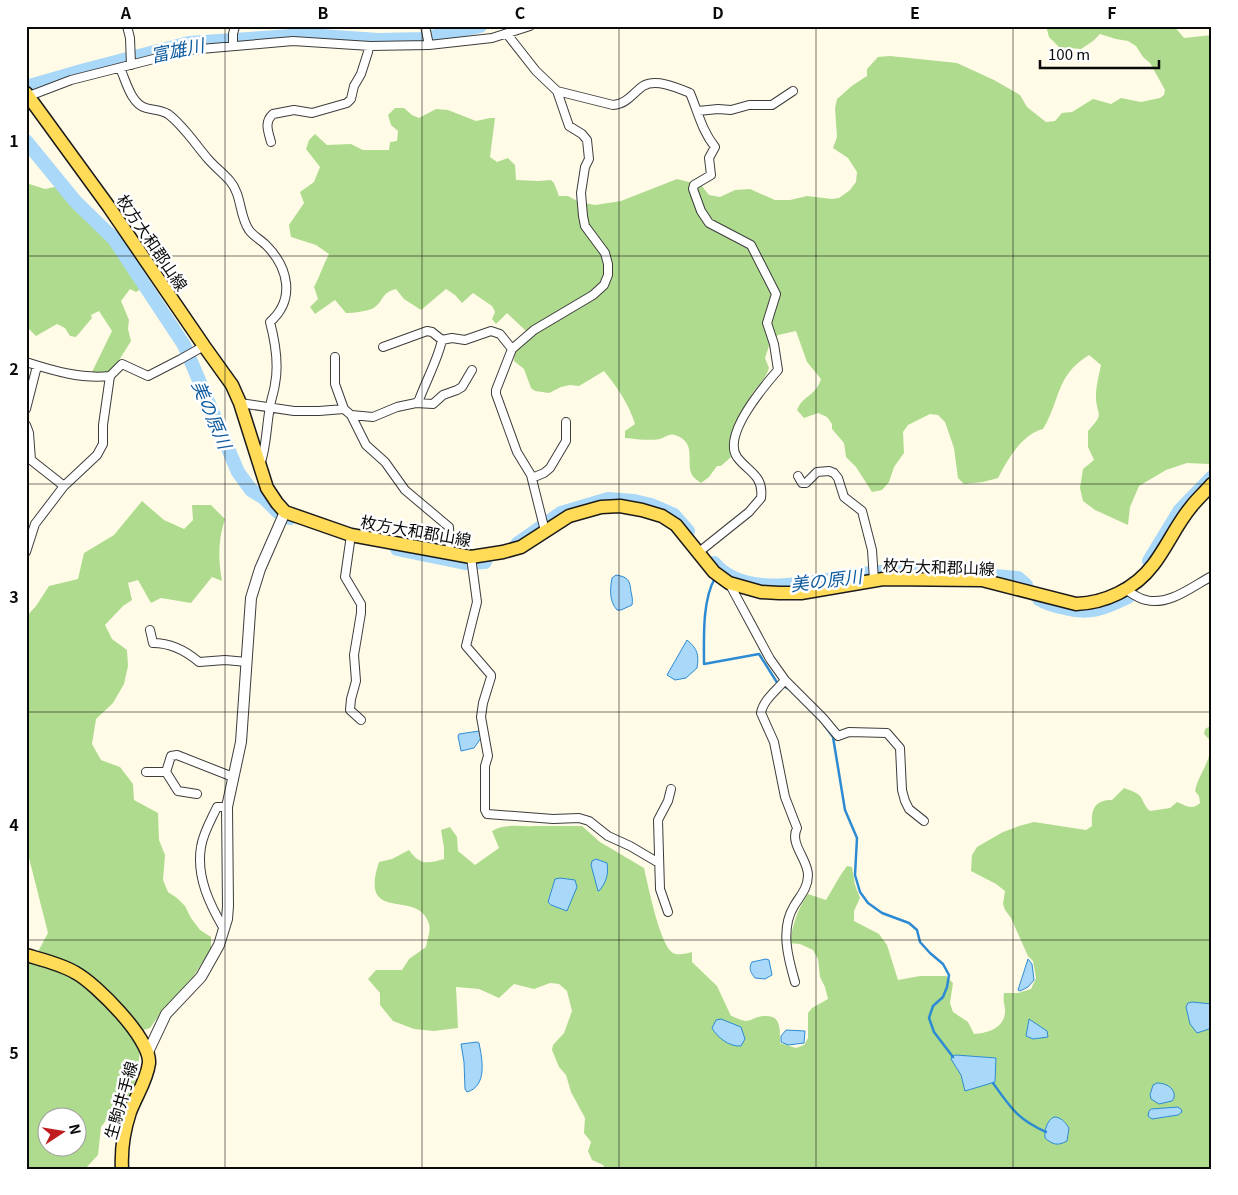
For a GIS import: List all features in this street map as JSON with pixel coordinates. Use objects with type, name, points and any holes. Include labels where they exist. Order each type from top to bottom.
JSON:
[{"type":"main road","name":"枚方大和郡山線","points":[[28,95],[109,207],[199,349],[232,385],[240,403],[259,465],[271,496],[283,516],[352,535],[471,557],[521,547],[569,516],[601,507],[620,506],[662,516],[676,525],[714,572],[729,583],[761,592],[801,592],[874,580],[982,580],[1076,604],[1092,603],[1109,598],[1138,580],[1152,566],[1191,506],[1212,484]]},
{"type":"main road","name":"生駒井手線","points":[[26,955],[62,966],[92,983],[106,996],[133,1028],[148,1052],[149,1062],[142,1086],[130,1114],[121,1153],[122,1169]]},
{"type":"street","points":[[127,26],[130,38],[131,65]]},
{"type":"street","points":[[233,45],[232,34],[235,26]]},
{"type":"street","points":[[425,26],[429,45]]},
{"type":"street","points":[[28,95],[71,80],[189,50],[233,45],[313,41],[368,46],[429,45],[492,38],[530,26]]},
{"type":"street","points":[[507,34],[536,70],[557,91],[569,126],[582,134],[587,140],[589,159],[585,167],[581,193],[583,216],[585,226],[605,253],[608,264],[608,275],[604,285],[594,295],[534,330],[512,349],[496,394],[518,452],[532,478],[545,531]]},
{"type":"street","points":[[271,142],[267,126],[273,114],[294,110],[312,113],[347,103],[351,99],[354,86],[361,74],[368,46]]},
{"type":"street","points":[[120,68],[135,100],[140,106],[166,112],[186,131],[219,172],[229,180],[235,188],[250,231],[266,244],[280,264],[287,287],[283,307],[270,322],[275,348],[276,382],[270,407],[264,455],[259,465]]},
{"type":"street","points":[[557,91],[613,105],[619,104],[645,85],[653,83],[670,86],[690,93],[698,111],[698,116],[715,147],[709,158],[711,175],[694,185],[693,189],[701,211],[711,226],[750,245],[776,294],[767,323],[774,344],[778,370],[752,402],[740,425],[733,448],[736,456],[756,476],[761,484],[761,498],[749,512],[699,552]]},
{"type":"street","points":[[698,111],[731,110],[748,105],[772,105],[793,91]]},
{"type":"street","points":[[383,347],[427,331],[432,332],[442,340],[452,338],[465,340],[492,331],[500,334],[512,349]]},
{"type":"street","points":[[416,403],[440,351],[442,340]]},
{"type":"street","points":[[26,552],[35,524],[64,486],[97,455],[103,444],[103,425],[110,376],[122,364],[148,376],[199,349]]},
{"type":"street","points":[[335,358],[335,384],[344,409],[351,415],[366,445],[385,462],[405,490],[449,527],[450,554]]},
{"type":"street","points":[[26,362],[58,373],[94,378],[110,376]]},
{"type":"street","points":[[26,409],[37,366]]},
{"type":"street","points":[[351,415],[373,417],[397,407],[416,403],[433,404],[443,395],[462,387],[472,370]]},
{"type":"street","points":[[240,403],[294,410],[344,409]]},
{"type":"street","points":[[532,478],[550,468],[566,441],[566,422]]},
{"type":"street","points":[[26,425],[29,433],[31,460],[64,486]]},
{"type":"street","points":[[798,476],[802,483],[806,483],[813,474],[823,471],[834,473],[838,478],[844,497],[862,511],[872,550],[874,580]]},
{"type":"street","points":[[148,1052],[166,1014],[201,977],[219,944],[224,929],[228,906],[227,807],[241,742],[250,598],[260,569],[283,516]]},
{"type":"street","points":[[352,535],[345,577],[361,604],[361,614],[354,655],[356,681],[350,710],[361,720]]},
{"type":"street","points":[[471,557],[477,602],[466,646],[492,678],[482,703],[481,717],[488,756],[485,774],[485,810],[487,814],[553,819],[579,818],[589,821],[608,836],[659,863]]},
{"type":"street","points":[[1125,589],[1144,600],[1159,602],[1171,598],[1212,576]]},
{"type":"street","points":[[729,583],[759,639],[785,680],[838,736],[849,732],[887,733],[900,748],[902,790],[905,801],[909,809],[924,821]]},
{"type":"street","points":[[150,630],[153,642],[175,646],[190,654],[198,662],[225,660],[246,662]]},
{"type":"street","points":[[785,680],[767,700],[761,712],[774,742],[785,797],[797,828],[795,831],[796,843],[807,865],[807,883],[792,908],[786,942],[788,960],[795,982]]},
{"type":"street","points":[[197,794],[178,791],[166,772],[171,756],[177,754],[233,777]]},
{"type":"street","points":[[146,772],[166,772]]},
{"type":"street","points":[[668,912],[660,889],[658,820],[671,789]]},
{"type":"street","points":[[224,929],[216,916],[202,882],[201,847],[217,807],[227,807]]},
{"type":"green space","points":[[1046,26],[1174,26],[1184,38],[1212,35],[1212,463],[1187,463],[1166,470],[1139,486],[1130,507],[1128,525],[1095,510],[1083,501],[1080,488],[1083,469],[1094,460],[1088,447],[1088,431],[1097,420],[1099,414],[1096,392],[1101,365],[1089,355],[1070,371],[1064,380],[1043,429],[1035,432],[1022,442],[998,478],[964,484],[958,478],[954,448],[945,422],[938,415],[930,414],[908,425],[903,432],[904,453],[894,467],[889,482],[882,490],[872,492],[856,467],[846,457],[844,443],[832,429],[832,424],[827,417],[818,413],[804,418],[797,410],[802,401],[816,389],[821,379],[807,362],[796,331],[778,335],[769,346],[765,358],[769,368],[768,372],[754,391],[737,423],[731,441],[731,457],[721,466],[717,466],[709,477],[701,483],[692,475],[689,448],[682,438],[669,435],[656,440],[625,438],[625,431],[635,424],[622,396],[604,371],[579,386],[561,387],[549,393],[535,391],[531,388],[524,369],[514,361],[515,351],[528,338],[526,331],[507,313],[496,324],[492,319],[495,312],[492,306],[473,293],[462,303],[446,289],[421,310],[404,299],[396,289],[385,294],[375,307],[365,311],[346,313],[335,300],[315,314],[310,307],[318,299],[314,287],[329,254],[316,245],[291,237],[289,225],[304,203],[300,192],[314,182],[320,167],[306,149],[309,140],[315,134],[327,145],[351,144],[363,150],[389,150],[390,142],[397,141],[398,131],[391,125],[388,115],[395,108],[404,108],[419,118],[436,109],[448,110],[476,121],[495,118],[490,157],[497,162],[508,158],[515,165],[516,180],[551,180],[559,196],[568,196],[579,202],[595,205],[621,201],[677,179],[701,185],[709,195],[720,197],[735,190],[750,189],[775,200],[790,200],[807,196],[839,198],[850,190],[856,182],[857,172],[848,158],[833,148],[837,137],[835,108],[837,99],[867,76],[867,69],[878,57],[890,56],[957,63],[994,80],[1020,95],[1027,107],[1046,122],[1055,121],[1062,113],[1072,112],[1093,99],[1111,104],[1121,98],[1141,102],[1160,98],[1164,95],[1165,90],[1150,63],[1143,57],[1136,46],[1128,41],[1100,34],[1081,49],[1059,47],[1049,37]]},
{"type":"green space","points":[[26,183],[45,189],[59,186],[117,247],[143,288],[136,292],[130,289],[121,301],[129,320],[128,329],[131,341],[113,370],[109,373],[91,374],[112,331],[99,311],[91,315],[92,318],[76,337],[70,336],[65,328],[57,324],[36,336],[27,327]]},
{"type":"green space","points":[[142,501],[164,520],[184,529],[193,520],[192,505],[211,505],[225,519],[219,550],[222,581],[212,577],[191,603],[161,598],[151,603],[138,580],[128,583],[132,600],[123,606],[105,625],[112,639],[127,650],[128,666],[124,684],[113,703],[96,719],[92,744],[101,760],[120,767],[133,784],[134,800],[158,813],[159,840],[165,855],[163,880],[168,892],[185,906],[200,930],[211,937],[211,949],[193,977],[165,1007],[150,1028],[141,1031],[136,1080],[129,1102],[118,1125],[107,1119],[101,1127],[98,1155],[85,1169],[26,1169],[26,959],[34,959],[48,933],[26,846],[26,617],[49,586],[78,579],[84,553],[114,535]]},
{"type":"green space","points":[[1212,725],[1212,1169],[605,1169],[603,1165],[592,1160],[588,1151],[591,1142],[584,1133],[585,1118],[571,1092],[566,1075],[559,1067],[552,1050],[553,1045],[564,1033],[572,1011],[567,991],[559,984],[550,983],[534,989],[514,984],[499,998],[479,989],[456,987],[458,1028],[434,1031],[414,1029],[393,1021],[380,1005],[380,993],[368,979],[376,970],[402,970],[409,959],[426,947],[430,929],[423,913],[414,908],[383,900],[377,893],[375,882],[379,862],[392,859],[409,850],[420,861],[432,862],[444,859],[441,830],[450,827],[457,837],[458,851],[475,865],[499,848],[492,831],[502,827],[582,826],[600,842],[644,868],[659,928],[668,948],[677,954],[692,952],[692,962],[717,986],[731,1016],[746,1021],[766,1016],[775,1019],[779,1026],[780,1043],[796,1048],[804,1045],[808,1038],[808,1013],[812,1008],[828,999],[820,977],[818,959],[813,950],[800,944],[790,943],[796,917],[808,894],[826,900],[847,866],[852,867],[855,885],[860,898],[854,911],[854,921],[879,934],[887,945],[898,980],[920,976],[946,976],[953,983],[950,1003],[953,1012],[968,1022],[974,1034],[990,1031],[1003,1021],[1005,1015],[1004,993],[1018,993],[1031,989],[1036,978],[1033,961],[1028,956],[1011,918],[1005,910],[1003,904],[1005,891],[971,871],[972,855],[977,847],[1003,832],[1034,822],[1086,830],[1092,826],[1092,815],[1097,804],[1106,800],[1112,800],[1124,788],[1140,796],[1150,811],[1170,808],[1177,802],[1188,807],[1194,807],[1200,803],[1199,796],[1195,791],[1207,762],[1210,749],[1211,741],[1204,734],[1205,729]]},
{"type":"water","points":[[616,575],[628,580],[632,598],[632,605],[621,610],[617,610],[614,606],[611,595],[612,578]]},
{"type":"water","points":[[687,640],[697,652],[697,668],[686,678],[675,680],[667,675]]},
{"type":"water","points":[[479,731],[481,738],[474,748],[461,751],[459,734]]},
{"type":"water","points":[[596,859],[607,863],[608,867],[606,878],[599,891],[591,865],[592,861]]},
{"type":"water","points":[[555,879],[575,880],[577,887],[567,911],[548,902]]},
{"type":"water","points":[[1028,959],[1032,964],[1034,980],[1028,987],[1020,991],[1018,990]]},
{"type":"water","points":[[769,960],[772,975],[765,979],[755,978],[750,970],[752,962]]},
{"type":"water","points":[[1188,1003],[1212,1004],[1212,1028],[1197,1033],[1190,1024],[1186,1007]]},
{"type":"water","points":[[721,1019],[741,1027],[745,1039],[741,1046],[728,1043],[714,1031],[712,1028],[716,1020]]},
{"type":"water","points":[[1029,1019],[1047,1031],[1048,1037],[1033,1039],[1026,1036]]},
{"type":"water","points":[[786,1030],[805,1031],[804,1043],[788,1045],[781,1042],[781,1036]]},
{"type":"water","points":[[479,1043],[482,1064],[481,1078],[474,1089],[467,1092],[465,1089],[461,1044]]},
{"type":"water","points":[[952,1056],[996,1058],[995,1082],[965,1091],[961,1075],[951,1059]]},
{"type":"water","points":[[1157,1083],[1167,1085],[1172,1089],[1174,1098],[1172,1101],[1159,1104],[1151,1099],[1150,1095],[1153,1085]]},
{"type":"water","points":[[1178,1107],[1182,1112],[1178,1115],[1152,1119],[1148,1116],[1151,1109]]},
{"type":"water","points":[[1054,1117],[1063,1120],[1069,1128],[1067,1141],[1061,1144],[1053,1143],[1045,1138],[1046,1126]]},
{"type":"waterway","name":"富雄川","points":[[26,87],[189,43],[307,35],[378,40],[423,39],[480,26]]},
{"type":"waterway","name":"美の原川","points":[[26,141],[75,201],[114,239],[184,345],[238,472],[251,490],[264,498],[278,512],[290,518]]},
{"type":"waterway","name":"美の原川","points":[[1149,561],[1180,510],[1212,477]]},
{"type":"waterway","name":"美の原川","points":[[517,544],[561,513],[608,499],[634,501],[651,505],[674,515],[688,531]]},
{"type":"waterway","name":"美の原川","points":[[397,549],[465,563],[485,562]]},
{"type":"waterway","name":"美の原川","points":[[714,563],[729,576],[748,583],[770,586],[793,585],[880,572],[930,573]]},
{"type":"waterway","name":"美の原川","points":[[972,574],[1018,578],[1026,585]]},
{"type":"waterway","points":[[715,578],[706,608],[704,664],[759,654],[778,684],[790,689]]},
{"type":"waterway","name":"美の原川","points":[[1039,599],[1054,606],[1082,611],[1105,607],[1128,597]]},
{"type":"waterway","points":[[825,726],[833,737],[845,810],[857,838],[855,875],[860,892],[868,903],[882,913],[909,923],[917,930],[920,942],[943,964],[949,975],[947,987],[943,997],[933,1006],[929,1018],[934,1032],[953,1057]]},
{"type":"waterway","points":[[993,1083],[1015,1112],[1046,1132]]}]
